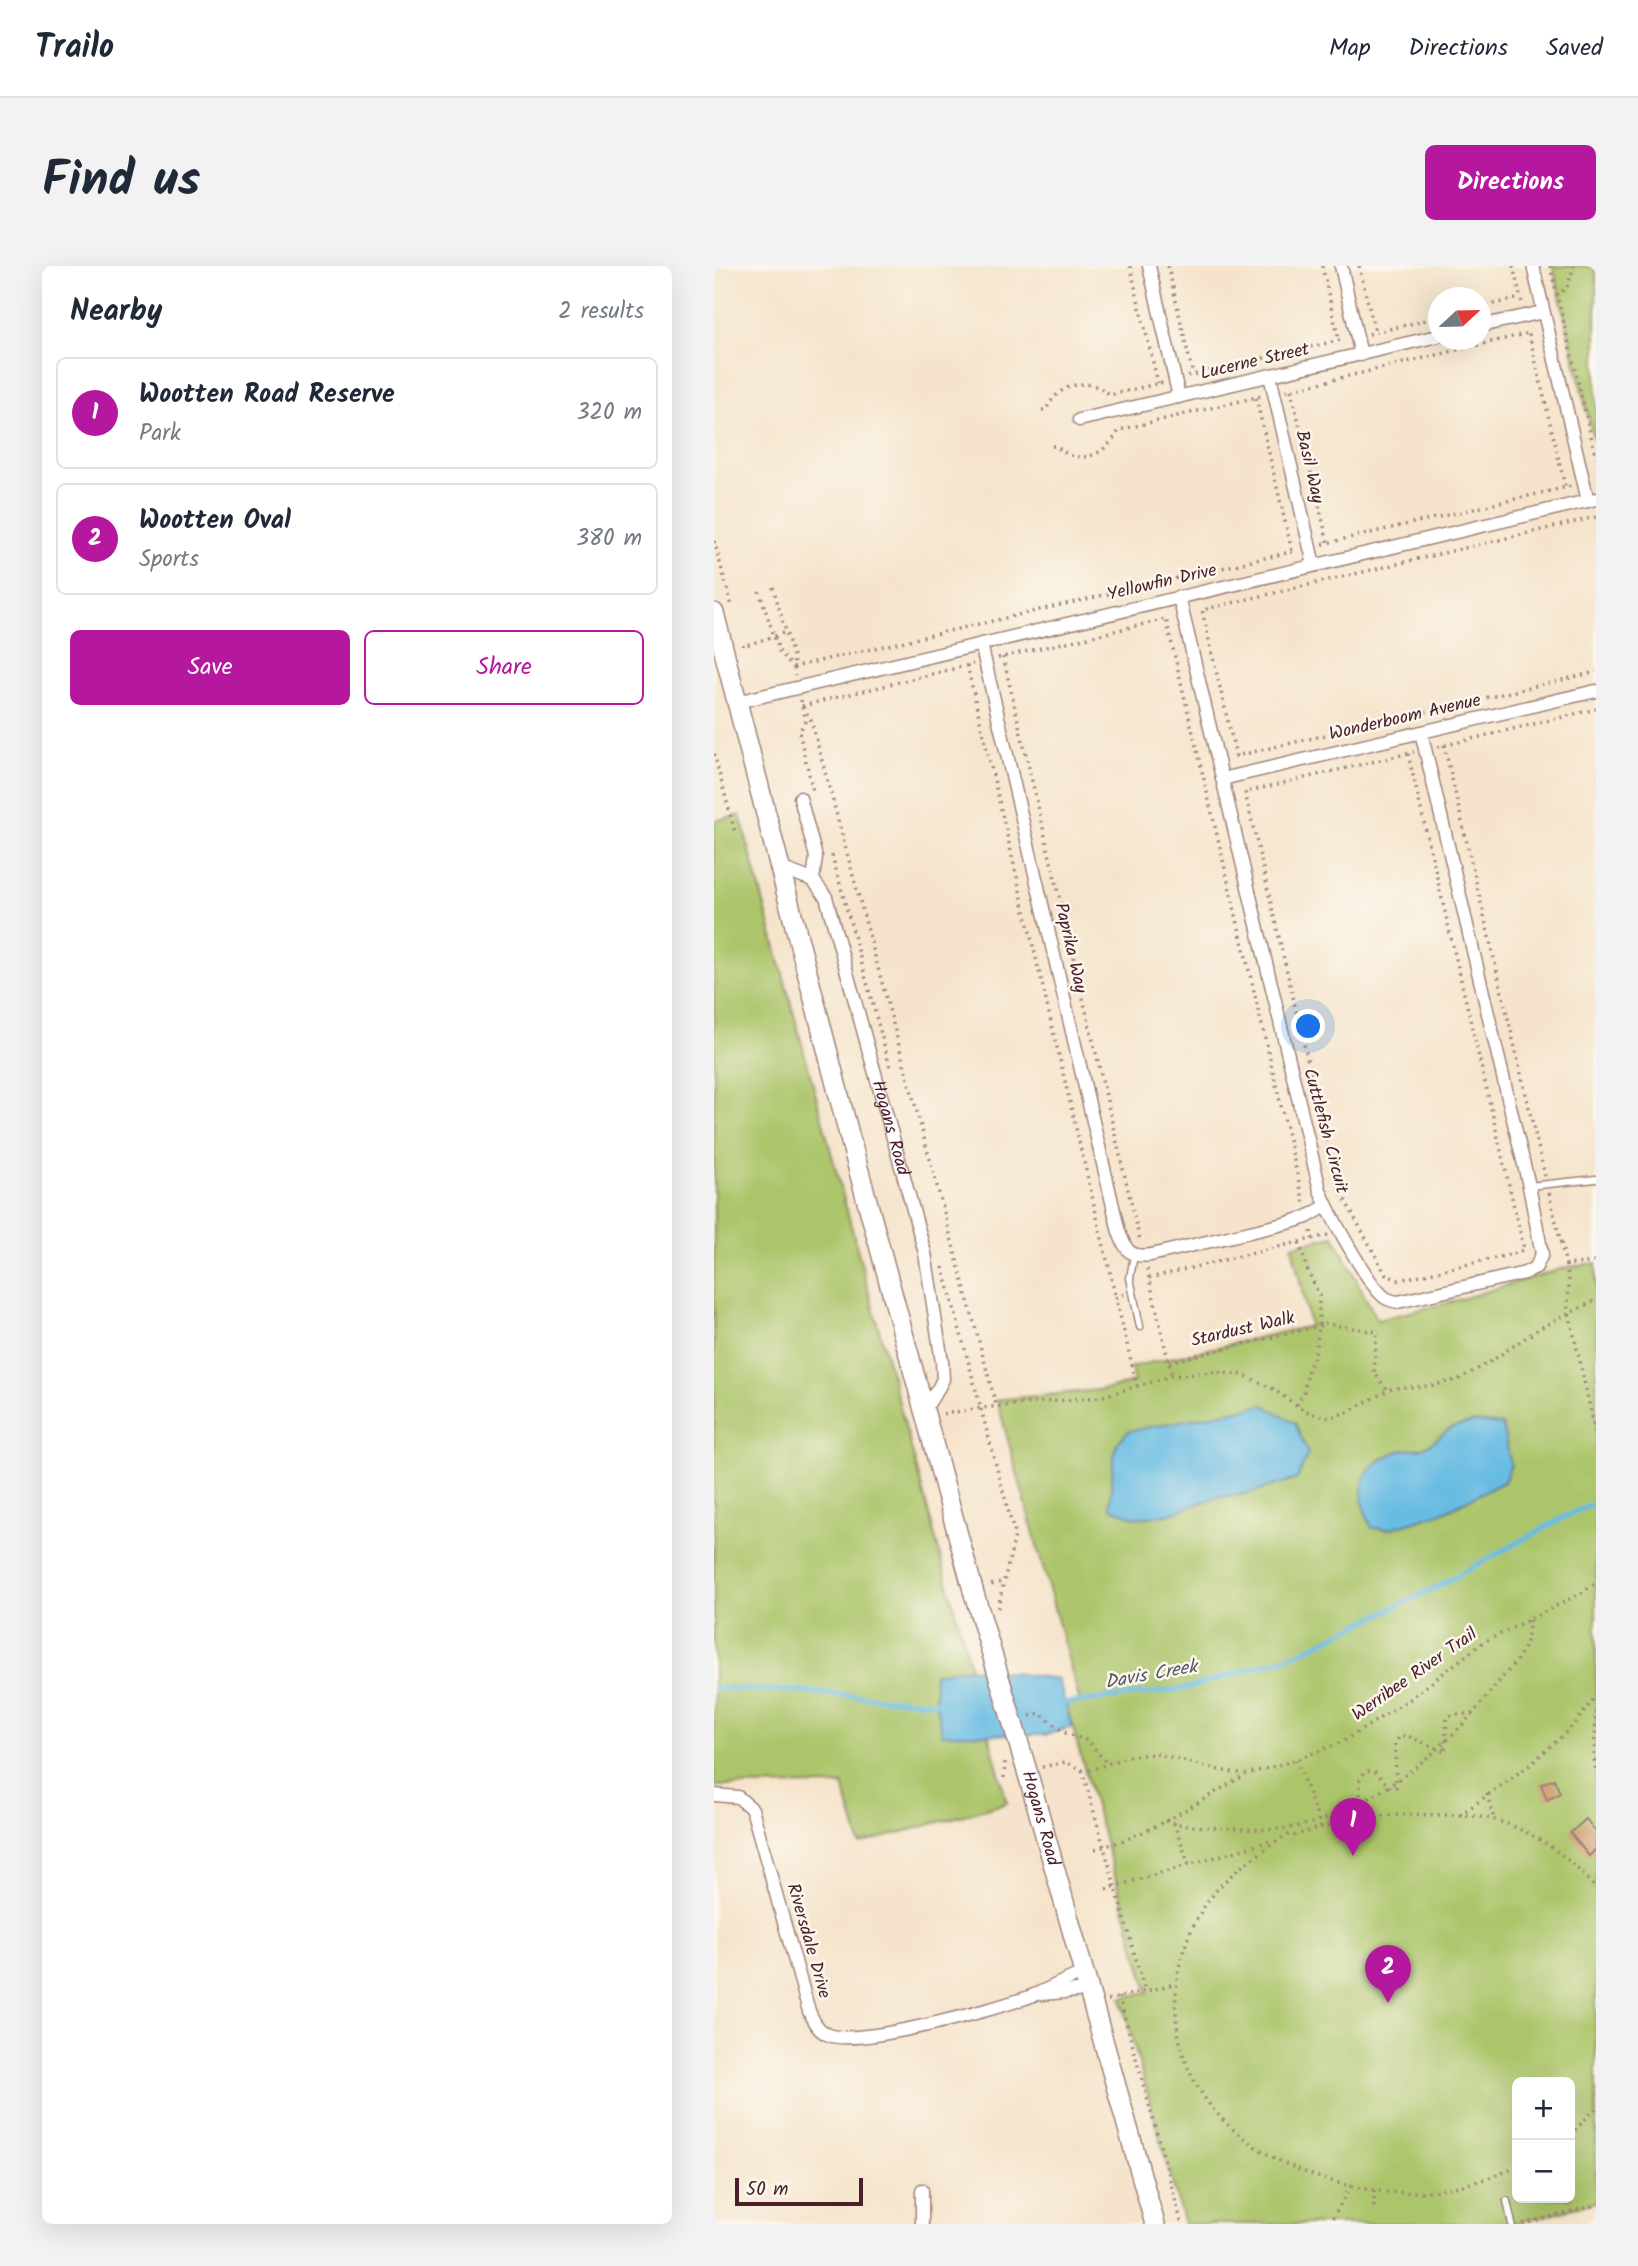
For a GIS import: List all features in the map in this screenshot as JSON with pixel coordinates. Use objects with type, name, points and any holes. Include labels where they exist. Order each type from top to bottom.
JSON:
[{"type":"street","points":[[1149,266],[1180,397]]},
{"type":"street","points":[[1341,266],[1361,355]]},
{"type":"street","points":[[1532,266],[1584,483],[1592,500]]},
{"type":"street","points":[[1491,324],[1543,312]]},
{"type":"street","name":"Lucerne Street","points":[[1079,421],[1428,338]]},
{"type":"street","name":"Basil Way","points":[[1270,376],[1314,565]]},
{"type":"street","name":"Yellowfin Drive","points":[[737,702],[1592,500]]},
{"type":"street","name":"Cuttlefish Circuit","points":[[1179,597],[1316,1175],[1326,1206],[1374,1284],[1388,1300],[1398,1302],[1525,1273],[1536,1267],[1542,1254],[1542,1246]]},
{"type":"street","name":"Hogans Road","points":[[723,610],[737,702],[780,868],[933,1413],[973,1590],[1034,1769],[1088,1989],[1155,2224]]},
{"type":"street","name":"Paprika Way","points":[[981,644],[1119,1232],[1126,1250],[1139,1255]]},
{"type":"street","name":"Wonderboom Avenue","points":[[1222,779],[1596,691]]},
{"type":"street","points":[[1421,732],[1542,1246]]},
{"type":"street","points":[[780,868],[813,880],[816,857],[800,798]]},
{"type":"street","name":"Hogans Road","points":[[813,880],[824,891],[829,904],[930,1279],[943,1362],[943,1379],[933,1413]]},
{"type":"street","points":[[1139,1255],[1307,1217],[1326,1206]]},
{"type":"street","name":"Riversdale Drive","points":[[714,1795],[738,1797],[751,1809],[809,2011],[822,2032],[846,2038],[908,2030],[1034,1995],[1088,1989]]},
{"type":"street","points":[[922,2190],[922,2224]]},
{"type":"lane","points":[[1529,1186],[1596,1179]]},
{"type":"lane","points":[[1139,1255],[1130,1278],[1140,1327]]},
{"type":"lane","points":[[1507,2201],[1512,2224]]},
{"type":"path","points":[[1130,266],[1157,383]]},
{"type":"path","points":[[1168,266],[1193,375]]},
{"type":"path","points":[[1322,266],[1339,341]]},
{"type":"path","points":[[1359,266],[1375,332]]},
{"type":"path","points":[[1513,266],[1573,523]]},
{"type":"path","points":[[1550,266],[1596,457]]},
{"type":"path","points":[[1491,305],[1521,298]]},
{"type":"path","points":[[1042,410],[1046,410],[1058,392],[1072,385],[1088,384],[1110,395],[1428,319]]},
{"type":"path","points":[[1291,390],[1328,543]]},
{"type":"path","points":[[1256,398],[1292,551]]},
{"type":"path","points":[[793,667],[1584,483]]},
{"type":"path","points":[[1596,517],[1202,610],[1236,756],[1596,672]]},
{"type":"path","points":[[714,541],[723,610]]},
{"type":"path","points":[[773,587],[793,656],[793,667]]},
{"type":"path","points":[[759,591],[779,651],[793,667]]},
{"type":"path","points":[[997,1408],[811,720],[802,706],[1166,619],[1307,1217]]},
{"type":"path","points":[[739,633],[743,646],[787,632]]},
{"type":"path","points":[[1003,657],[1139,1255],[1149,1278],[1172,1376]]},
{"type":"path","points":[[967,665],[1137,1386]]},
{"type":"path","points":[[1561,1242],[1399,1280],[1386,1275],[1344,1199],[1335,1177],[1245,792],[1596,709]]},
{"type":"path","points":[[1444,745],[1561,1242],[1569,1281],[1569,1312],[1596,1435]]},
{"type":"path","points":[[714,754],[735,832]]},
{"type":"path","points":[[1408,754],[1524,1249]]},
{"type":"path","points":[[1149,1278],[1312,1239]]},
{"type":"path","name":"Stardust Walk","points":[[1169,1362],[1320,1326],[1319,1295],[1299,1242]]},
{"type":"path","points":[[1566,1265],[1596,1262]]},
{"type":"path","points":[[1116,1298],[1132,1290]]},
{"type":"path","points":[[933,1413],[1100,1396],[1172,1376],[1212,1372],[1244,1374],[1316,1415],[1329,1418],[1348,1412],[1387,1390],[1397,1387],[1430,1387],[1459,1379],[1569,1312],[1596,1300]]},
{"type":"path","points":[[1297,1405],[1304,1391],[1322,1323],[1377,1332],[1374,1372],[1387,1390]]},
{"type":"path","points":[[981,1408],[1015,1536],[1004,1581]]},
{"type":"path","name":"Werribee River Trail","points":[[1034,1769],[1066,1762],[1082,1770],[1091,1770],[1129,1756],[1158,1754],[1223,1771],[1247,1774],[1296,1760],[1344,1741],[1410,1699],[1482,1643],[1595,1584]]},
{"type":"path","points":[[1165,1821],[1222,1828],[1288,1828],[1318,1820],[1360,1802],[1412,1771],[1473,1714],[1526,1648],[1530,1634],[1529,1618]]},
{"type":"path","points":[[1460,1815],[1531,1764],[1572,1727],[1596,1696]]},
{"type":"path","points":[[1596,1711],[1596,1770]]},
{"type":"path","points":[[1027,1716],[1040,1713],[1063,1732],[1088,1741],[1107,1763]]},
{"type":"path","points":[[1446,1740],[1446,1722],[1449,1716],[1473,1714]]},
{"type":"path","points":[[1397,1780],[1395,1743],[1400,1736],[1408,1736],[1437,1749]]},
{"type":"path","points":[[1296,1760],[1321,1827]]},
{"type":"path","points":[[1082,1770],[1145,1991]]},
{"type":"path","points":[[1360,1802],[1360,1780],[1365,1771],[1377,1772],[1389,1785]]},
{"type":"path","points":[[1095,1849],[1165,1821],[1247,1774]]},
{"type":"path","points":[[1487,1794],[1495,1820]]},
{"type":"path","points":[[1106,1889],[1290,1834],[1293,1836],[1375,1815],[1460,1815],[1495,1820],[1528,1833],[1557,1852],[1596,1889]]},
{"type":"path","points":[[1174,1823],[1189,1865]]},
{"type":"path","points":[[1288,1828],[1290,1834]]},
{"type":"path","points":[[1276,1840],[1223,1880],[1210,1895],[1186,1940],[1176,1984],[1176,2017],[1184,2055],[1196,2084],[1215,2112],[1239,2137],[1270,2156],[1306,2173],[1374,2191],[1448,2188],[1512,2169]]},
{"type":"path","points":[[1088,1989],[1119,1997],[1176,1984]]},
{"type":"path","points":[[1119,1997],[1182,2224]]},
{"type":"path","points":[[1575,2130],[1596,2108]]},
{"type":"path","points":[[1329,2224],[1351,2186]]},
{"type":"path","points":[[1374,2191],[1374,2209]]},
{"type":"path","points":[[1522,2224],[1596,2205]]},
{"type":"green space","points":[[1553,266],[1596,266],[1596,450]]},
{"type":"green space","points":[[740,815],[1007,1803],[860,1844],[843,1785],[714,1786],[714,821]]},
{"type":"green space","points":[[1334,1236],[1377,1320],[1451,1302],[1568,1267],[1596,1263],[1596,2202],[1512,2224],[1184,2224],[1121,1998],[1148,1992],[1066,1704],[1080,1702],[997,1400],[1108,1389],[1134,1382],[1131,1367],[1310,1326],[1292,1246]]},
{"type":"water","points":[[1264,1405],[1295,1423],[1308,1453],[1297,1479],[1246,1494],[1217,1497],[1167,1515],[1136,1518],[1110,1507],[1117,1443],[1129,1431]]},
{"type":"water","points":[[1476,1422],[1502,1425],[1511,1465],[1504,1482],[1446,1511],[1389,1529],[1372,1528],[1366,1514],[1362,1489],[1370,1469],[1391,1454],[1422,1448],[1452,1428]]},
{"type":"water","points":[[970,1668],[1058,1679],[1072,1727],[1045,1735],[942,1734],[934,1673]]},
{"type":"building","points":[[1554,1779],[1560,1793],[1547,1800],[1541,1784]]},
{"type":"building","points":[[1586,1819],[1596,1832],[1596,1849],[1589,1856],[1570,1833]]},
{"type":"waterway","name":"Davis Creek","points":[[1059,1704],[1184,1689],[1292,1656],[1427,1592],[1572,1513],[1596,1503]]},
{"type":"waterway","name":"Davis Creek","points":[[714,1688],[797,1691],[941,1703]]},
{"type":"place","name":"Wootten Road Reserve","points":[[1353,1856]]},
{"type":"place","name":"Wootten Oval","points":[[1388,2003]]}]
